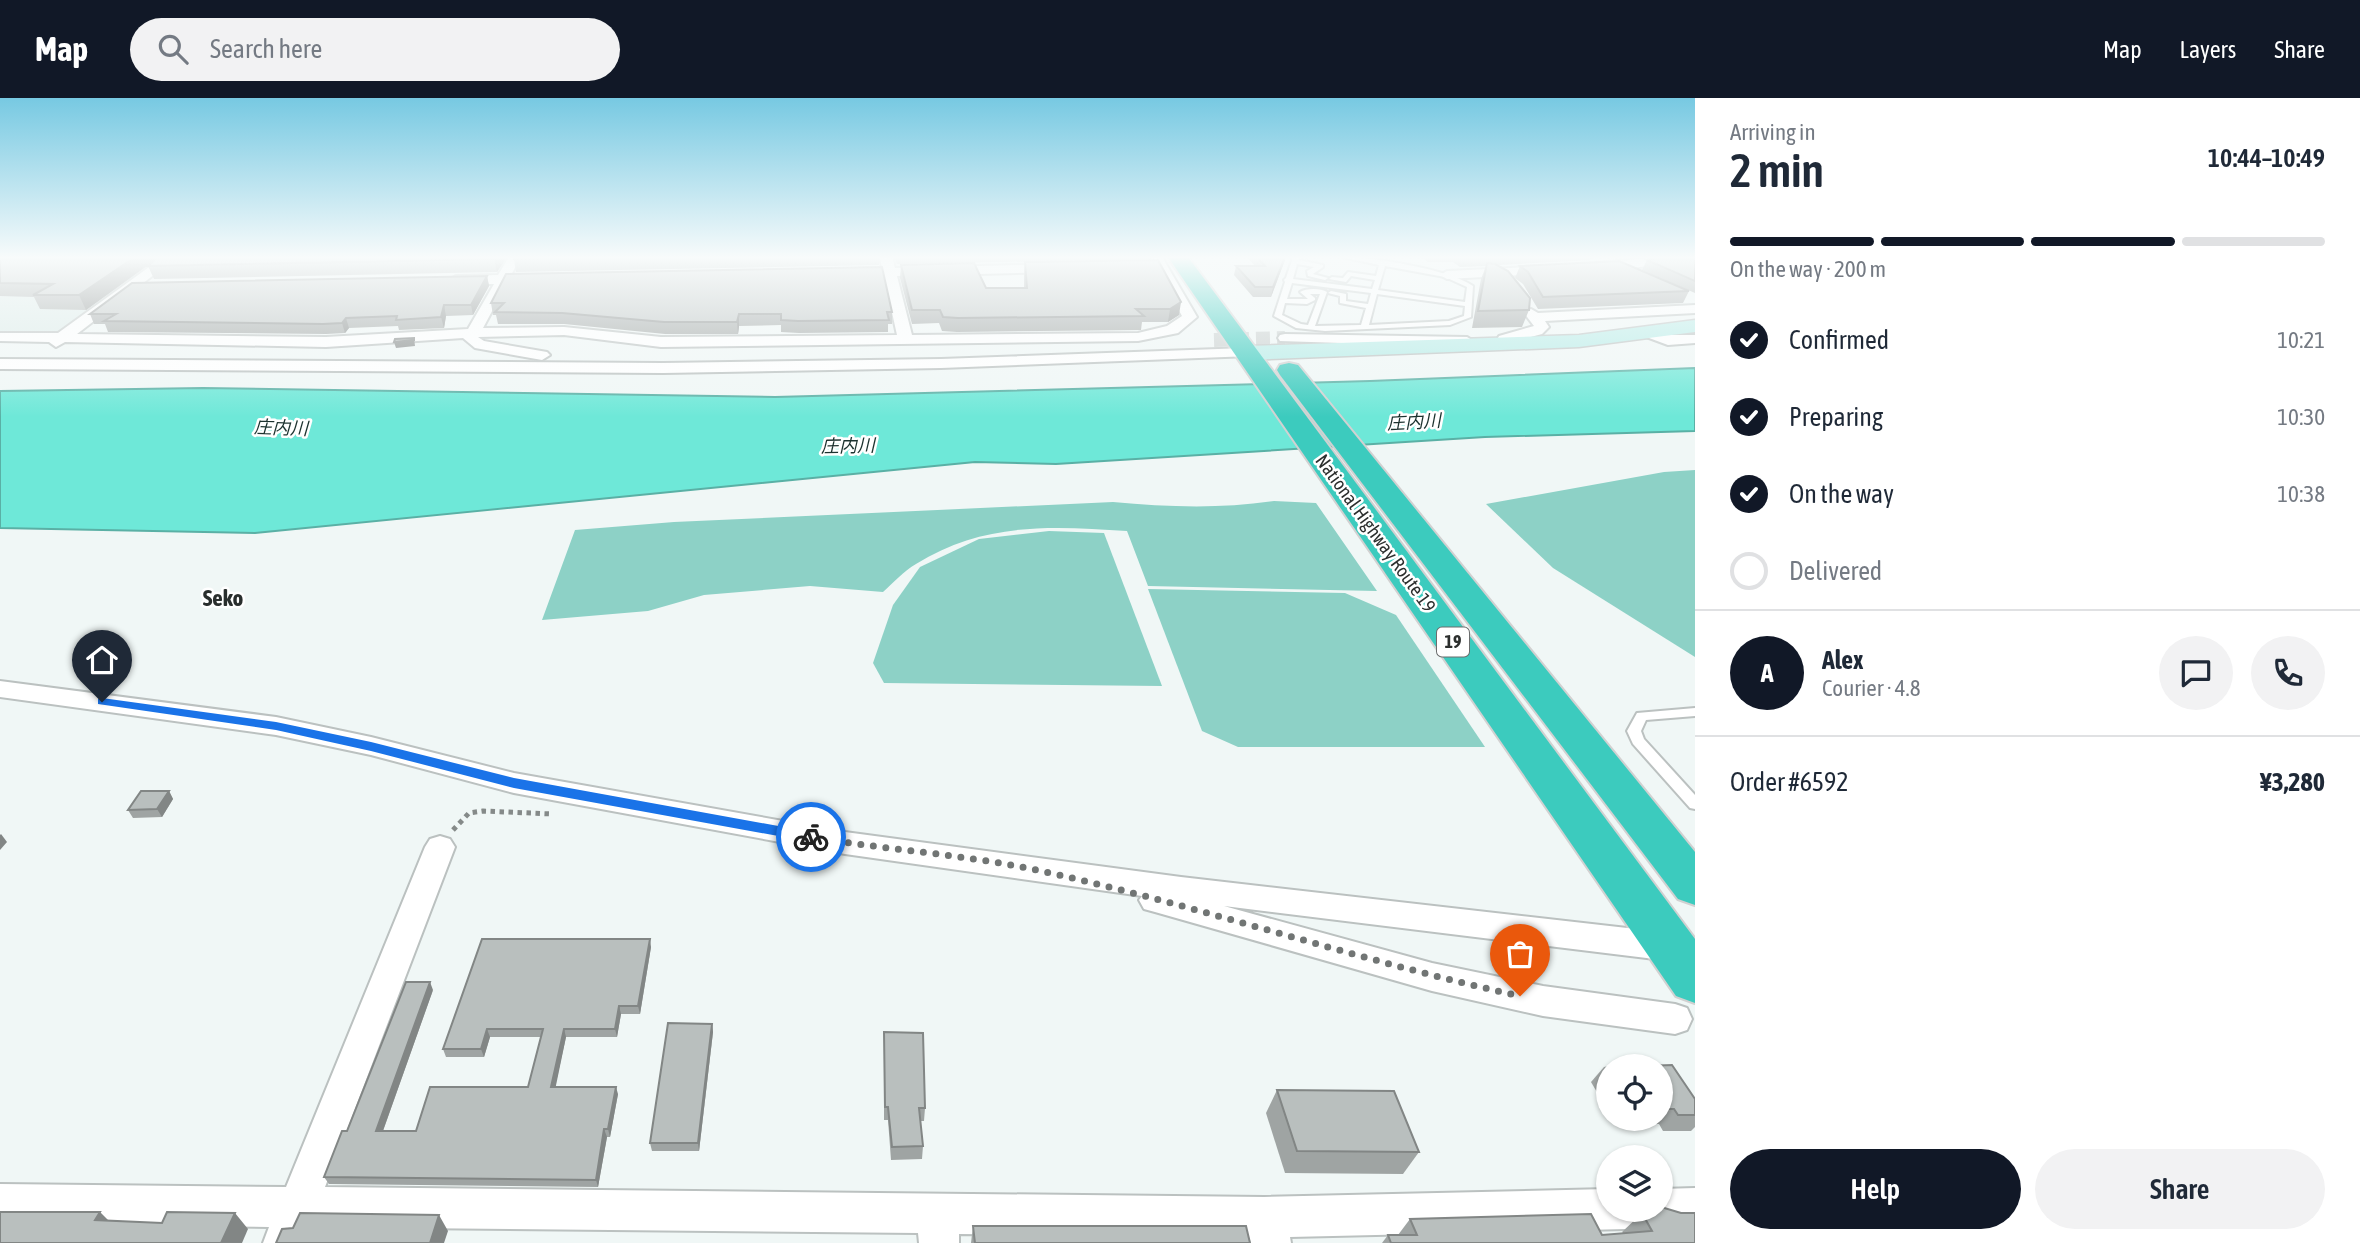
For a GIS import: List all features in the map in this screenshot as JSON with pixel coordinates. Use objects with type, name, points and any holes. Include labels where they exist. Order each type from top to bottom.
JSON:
[{"type":"highway","name":"National Highway Route 19","points":[[1220,310],[1266,348],[1695,886]]},
{"type":"highway","name":"National Highway Route 19","points":[[1266,348],[1675,968]]},
{"type":"main road","points":[[1266,348],[1579,341],[1695,326]]},
{"type":"street","points":[[55,342],[98,310]]},
{"type":"street","points":[[485,310],[470,338],[480,345],[573,359],[650,362],[681,367]]},
{"type":"street","points":[[899,310],[906,340]]},
{"type":"street","points":[[0,348],[55,342],[326,342],[473,331],[564,331],[661,342],[1138,337],[1165,333],[1182,326],[1190,317],[1187,310]]},
{"type":"street","points":[[1527,310],[1539,322],[1668,328]]},
{"type":"street","points":[[1539,322],[1678,310]]},
{"type":"street","points":[[1503,344],[1504,339],[1537,331],[1539,322]]},
{"type":"street","points":[[1646,332],[1668,340],[1695,339]]},
{"type":"street","points":[[0,337],[248,366]]},
{"type":"street","points":[[1038,359],[1078,352],[1214,340]]},
{"type":"street","points":[[0,364],[681,367],[1151,358],[1266,348]]},
{"type":"street","points":[[0,689],[276,726],[371,746],[514,783],[845,843],[1181,890],[1675,968]]},
{"type":"street","points":[[283,1243],[440,847]]},
{"type":"street","points":[[1025,868],[1204,912],[1432,977],[1543,1001],[1675,968]]},
{"type":"street","points":[[0,1204],[298,1206],[938,1228],[1267,1230],[1596,1211]]},
{"type":"street","points":[[1673,1209],[1695,1208]]},
{"type":"lane","points":[[1279,310],[1278,316],[1299,326],[1364,328],[1450,323],[1467,317],[1468,310]]},
{"type":"lane","points":[[1311,328],[1317,310]]},
{"type":"lane","points":[[1364,328],[1367,310]]},
{"type":"lane","points":[[1695,712],[1642,716],[1634,731],[1639,741],[1695,804]]},
{"type":"path","points":[[461,819],[469,813],[483,811],[555,813]]},
{"type":"shaded area","points":[[0,310],[89,310],[57,334],[0,335]]},
{"type":"shaded area","points":[[1695,470],[1695,657],[1553,568],[1486,504],[1664,472]]},
{"type":"shaded area","points":[[1274,501],[1316,503],[1377,591],[1148,586],[1127,531],[1045,528],[992,534],[941,550],[912,567],[883,592],[810,586],[704,595],[648,611],[542,620],[575,530],[674,522],[1113,502],[1194,506]]},
{"type":"shaded area","points":[[1049,531],[1104,533],[1162,686],[884,683],[873,663],[893,605],[920,567],[979,539]]},
{"type":"shaded area","points":[[1148,589],[1345,593],[1396,615],[1485,747],[1238,747],[1202,731]]},
{"type":"water","name":"庄内川","points":[[1695,368],[1695,431],[1485,437],[1056,464],[975,462],[255,533],[0,528],[0,391],[203,388],[775,397],[1370,381]]},
{"type":"building","points":[[95,310],[443,310],[441,317],[396,320],[397,316],[346,318],[342,323],[323,324],[104,321],[116,314],[90,314]]},
{"type":"building","points":[[892,310],[892,312],[887,312],[889,320],[798,321],[781,320],[781,314],[739,314],[737,322],[664,322],[562,313],[495,312]]},
{"type":"building","points":[[940,310],[1138,310],[1144,316],[958,318],[943,317]]},
{"type":"building","points":[[395,339],[414,340],[394,342]]},
{"type":"building","points":[[141,791],[169,791],[157,809],[128,810]]},
{"type":"building","points":[[482,939],[650,939],[638,1006],[619,1006],[615,1029],[564,1029],[551,1087],[616,1087],[608,1129],[604,1129],[596,1180],[324,1177],[342,1131],[347,1131],[406,982],[430,982],[376,1131],[416,1131],[430,1087],[528,1087],[543,1029],[487,1029],[481,1049],[443,1049]]},
{"type":"building","points":[[668,1023],[712,1024],[698,1143],[650,1143]]},
{"type":"building","points":[[884,1032],[923,1033],[925,1108],[919,1108],[923,1146],[892,1147],[888,1107],[885,1107]]},
{"type":"building","points":[[1673,1066],[1695,1099],[1695,1115],[1678,1115],[1674,1109]]},
{"type":"building","points":[[1277,1090],[1394,1091],[1419,1152],[1297,1151]]},
{"type":"building","points":[[1673,1211],[1695,1213],[1695,1243],[1391,1243],[1388,1235],[1417,1235],[1410,1219],[1591,1214],[1602,1235],[1652,1231],[1647,1222],[1673,1222]]},
{"type":"building","points":[[0,1212],[100,1212],[95,1220],[162,1223],[167,1212],[235,1213],[221,1243],[0,1243]]},
{"type":"building","points":[[300,1213],[439,1215],[430,1243],[276,1243],[282,1229],[293,1228]]},
{"type":"building","points":[[973,1226],[1246,1226],[1250,1243],[975,1243]]},
{"type":"tunnel","points":[[1214,340],[1285,338]]},
{"type":"way so far","points":[[811,837],[1025,868],[1204,912],[1432,977],[1520,996]]},
{"type":"district","name":"Seko","points":[[223,598]]},
{"type":"route","points":[[102,702],[276,726],[371,746],[514,783],[811,837]]}]
